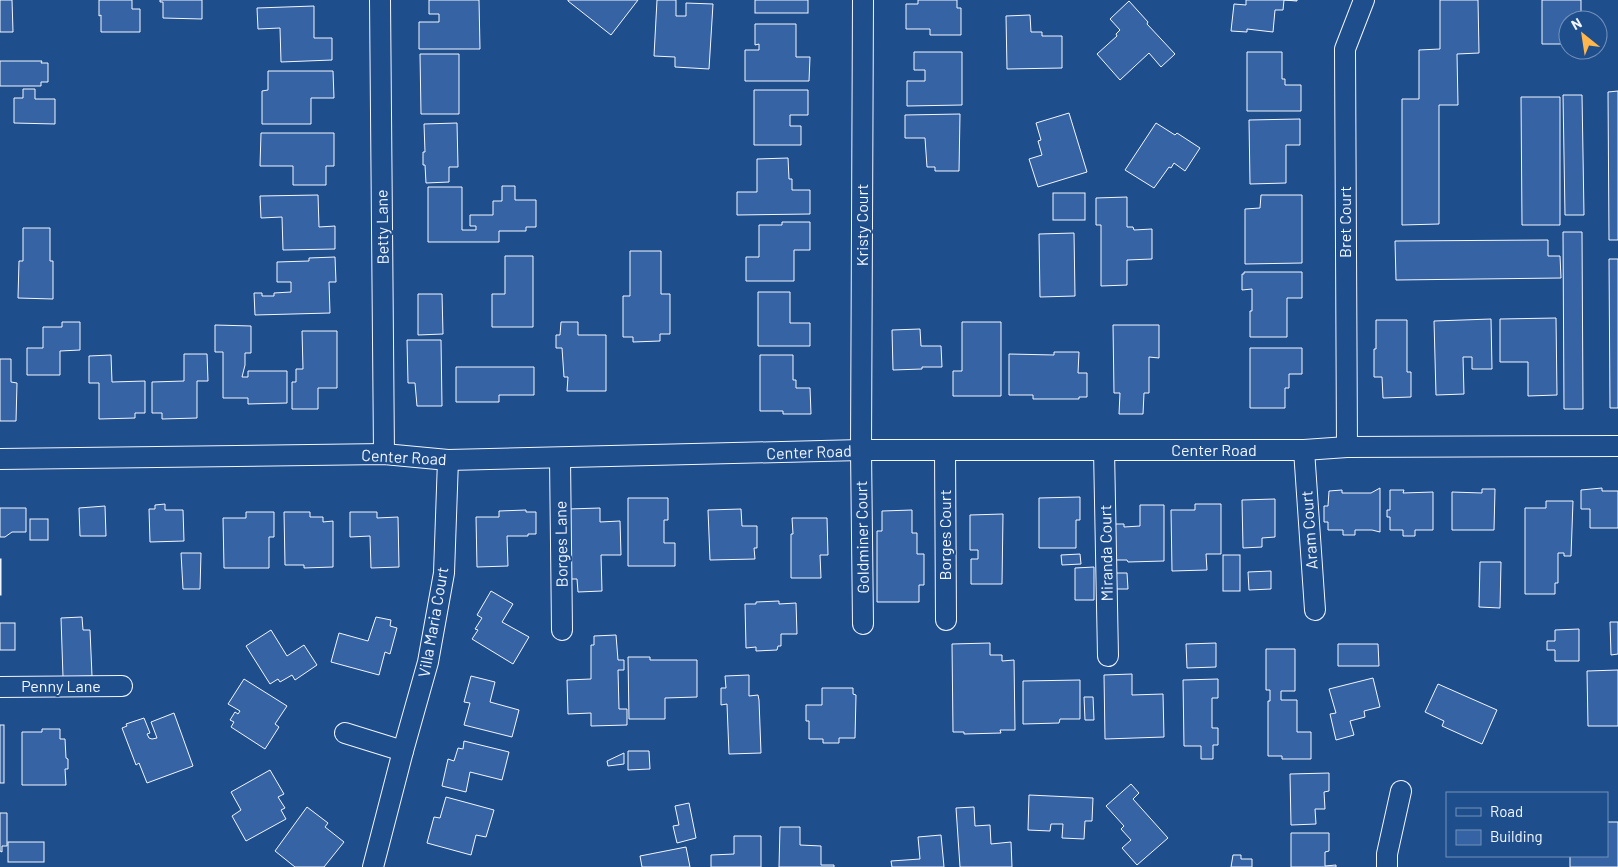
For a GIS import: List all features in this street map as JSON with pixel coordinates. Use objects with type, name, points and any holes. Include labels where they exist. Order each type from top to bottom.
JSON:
[{"type":"street","name":"Betty Lane","points":[[380,0],[384,454]]},
{"type":"street","name":"Kristy Court","points":[[861,450],[863,0]]},
{"type":"street","name":"Bret Court","points":[[1347,447],[1345,49],[1364,0]]},
{"type":"street","name":"Center Road","points":[[0,460],[384,454],[448,460],[861,450],[1304,450],[1347,447],[1618,446]]},
{"type":"street","name":"Goldminer Court","points":[[861,450],[863,624]]},
{"type":"street","name":"Borges Court","points":[[945,450],[946,620]]},
{"type":"street","name":"Miranda Court","points":[[1104,450],[1108,656]]},
{"type":"street","name":"Aram Court","points":[[1304,450],[1315,610]]},
{"type":"street","name":"Borges Lane","points":[[560,458],[562,630]]},
{"type":"street","name":"Villa Maria Court","points":[[373,867],[428,662],[444,573],[448,460]]},
{"type":"street","name":"Penny Lane","points":[[0,687],[122,686]]},
{"type":"street","points":[[346,733],[403,752]]},
{"type":"street","points":[[1387,867],[1387,854],[1401,791]]},
{"type":"building","points":[[0,0],[12,0],[13,32],[0,32]]},
{"type":"building","points":[[99,0],[132,0],[132,9],[140,9],[140,32],[101,32]]},
{"type":"building","points":[[160,0],[202,0],[202,19],[163,18],[163,2],[160,2]]},
{"type":"building","points":[[429,0],[479,0],[480,49],[419,49],[419,22],[439,22],[439,14],[429,14]]},
{"type":"building","points":[[568,0],[638,0],[611,35]]},
{"type":"building","points":[[657,0],[676,0],[676,16],[686,16],[686,3],[713,4],[709,69],[675,67],[675,57],[654,56]]},
{"type":"building","points":[[755,0],[808,0],[808,13],[755,13]]},
{"type":"building","points":[[918,0],[957,0],[957,8],[961,8],[961,35],[930,35],[930,29],[906,29],[906,4],[918,4]]},
{"type":"building","points":[[1246,0],[1284,0],[1283,10],[1275,10],[1273,32],[1247,29],[1247,32],[1231,31],[1234,4],[1246,5]]},
{"type":"building","points":[[1440,0],[1478,0],[1479,53],[1457,54],[1458,105],[1439,105],[1439,224],[1402,225],[1402,99],[1419,99],[1419,50],[1440,49]]},
{"type":"building","points":[[1542,0],[1581,0],[1581,10],[1558,10],[1558,44],[1542,44]]},
{"type":"building","points":[[1129,1],[1175,54],[1161,67],[1149,53],[1120,80],[1097,54],[1117,36],[1116,34],[1120,30],[1110,19]]},
{"type":"building","points":[[314,6],[314,38],[332,38],[332,60],[281,62],[280,28],[258,29],[257,8]]},
{"type":"building","points":[[1030,15],[1031,32],[1042,32],[1042,36],[1062,36],[1062,68],[1007,69],[1006,16]]},
{"type":"building","points":[[755,24],[796,24],[796,57],[810,57],[809,81],[745,81],[745,50],[759,50],[759,44],[755,45]]},
{"type":"building","points":[[914,52],[962,52],[962,105],[907,106],[907,81],[925,81],[925,70],[914,70]]},
{"type":"building","points":[[1247,52],[1282,52],[1282,79],[1285,79],[1285,85],[1301,85],[1301,111],[1247,111]]},
{"type":"building","points":[[420,54],[459,54],[459,114],[421,114]]},
{"type":"building","points":[[0,61],[42,61],[41,63],[48,63],[48,82],[41,82],[41,86],[0,86]]},
{"type":"building","points":[[268,71],[333,71],[334,98],[311,98],[311,124],[262,124],[262,91],[268,90]]},
{"type":"building","points":[[23,89],[35,89],[35,99],[55,99],[55,124],[14,123],[14,98],[23,98]]},
{"type":"building","points":[[754,90],[808,90],[808,115],[790,115],[790,126],[801,126],[801,145],[754,145]]},
{"type":"building","points":[[1618,91],[1618,240],[1609,240],[1608,92]]},
{"type":"building","points":[[1563,95],[1582,95],[1584,215],[1565,215]]},
{"type":"building","points":[[1521,97],[1560,97],[1560,225],[1522,225]]},
{"type":"building","points":[[1069,113],[1087,172],[1038,187],[1029,159],[1042,155],[1038,141],[1041,140],[1036,123]]},
{"type":"building","points":[[960,114],[959,171],[935,171],[935,167],[927,167],[925,138],[905,138],[905,115]]},
{"type":"building","points":[[1300,119],[1300,145],[1286,145],[1286,183],[1250,184],[1249,120]]},
{"type":"building","points":[[457,123],[458,167],[449,167],[449,182],[426,183],[425,165],[423,165],[423,152],[425,152],[424,124]]},
{"type":"building","points":[[1156,123],[1175,135],[1177,133],[1200,148],[1185,171],[1174,163],[1154,188],[1125,170]]},
{"type":"building","points":[[261,133],[334,133],[334,166],[326,166],[326,185],[293,185],[293,166],[260,166]]},
{"type":"building","points":[[788,158],[789,179],[792,179],[792,190],[810,190],[810,214],[737,215],[737,192],[757,192],[757,159]]},
{"type":"building","points":[[502,186],[515,186],[515,200],[536,200],[536,227],[526,227],[526,231],[499,231],[499,242],[428,242],[428,187],[462,187],[462,230],[476,230],[476,226],[470,226],[470,215],[493,215],[493,201],[502,201]]},
{"type":"building","points":[[1053,193],[1085,193],[1085,220],[1053,220]]},
{"type":"building","points":[[318,195],[319,227],[335,226],[335,249],[283,250],[282,217],[261,218],[260,196]]},
{"type":"building","points":[[1261,195],[1302,195],[1302,263],[1245,264],[1245,209],[1260,208]]},
{"type":"building","points":[[1127,197],[1127,227],[1133,227],[1134,230],[1152,229],[1152,259],[1127,260],[1127,285],[1101,286],[1101,225],[1096,225],[1096,198]]},
{"type":"building","points":[[782,222],[810,222],[810,250],[794,250],[794,281],[746,281],[746,257],[759,257],[759,225],[782,225]]},
{"type":"building","points":[[23,228],[50,228],[50,261],[53,261],[53,299],[18,298],[19,261],[23,261]]},
{"type":"building","points":[[1563,232],[1582,232],[1583,409],[1564,409]]},
{"type":"building","points":[[1074,233],[1075,296],[1040,297],[1039,234]]},
{"type":"building","points":[[1548,240],[1548,256],[1560,256],[1561,278],[1396,280],[1395,241]]},
{"type":"building","points":[[630,251],[661,251],[661,294],[670,294],[670,334],[660,334],[660,341],[633,342],[633,337],[623,337],[623,296],[630,296]]},
{"type":"building","points":[[505,256],[533,256],[533,327],[492,327],[492,294],[505,294]]},
{"type":"building","points":[[335,257],[336,282],[329,282],[330,313],[255,315],[254,293],[262,293],[262,296],[274,296],[274,293],[291,292],[291,282],[277,282],[277,262],[309,261],[309,258]]},
{"type":"building","points":[[1609,259],[1618,259],[1618,408],[1610,408]]},
{"type":"building","points":[[1244,272],[1302,272],[1302,298],[1287,298],[1287,337],[1250,337],[1252,289],[1242,290],[1242,274]]},
{"type":"building","points":[[758,292],[790,292],[790,323],[810,323],[810,346],[758,346]]},
{"type":"building","points":[[418,294],[442,294],[443,334],[418,335]]},
{"type":"building","points":[[1556,318],[1557,395],[1528,396],[1528,362],[1500,362],[1500,319]]},
{"type":"building","points":[[1491,319],[1492,369],[1472,369],[1472,357],[1463,357],[1464,394],[1436,395],[1434,321]]},
{"type":"building","points":[[1376,320],[1407,320],[1407,372],[1411,372],[1411,397],[1383,398],[1382,377],[1374,377]]},
{"type":"building","points":[[62,322],[80,322],[80,350],[60,351],[60,375],[27,375],[27,348],[43,348],[43,327],[62,327]]},
{"type":"building","points":[[561,322],[578,322],[578,335],[606,335],[606,391],[567,391],[568,377],[564,377],[562,348],[556,348],[556,335],[560,335]]},
{"type":"building","points":[[962,322],[1001,322],[1001,396],[953,396],[953,371],[962,371]]},
{"type":"building","points":[[215,325],[251,326],[251,353],[245,353],[242,377],[248,377],[248,371],[287,371],[287,403],[248,404],[248,398],[223,398],[223,352],[215,352]]},
{"type":"building","points":[[1113,325],[1159,325],[1159,358],[1149,357],[1149,393],[1144,393],[1143,414],[1119,414],[1120,393],[1114,393]]},
{"type":"building","points":[[920,329],[921,346],[941,346],[942,367],[893,370],[892,330]]},
{"type":"building","points":[[302,331],[337,331],[337,388],[318,388],[318,409],[292,409],[292,382],[296,382],[296,369],[303,369]]},
{"type":"building","points":[[407,340],[441,340],[442,406],[417,406],[415,383],[408,383]]},
{"type":"building","points":[[1250,348],[1302,348],[1302,374],[1289,374],[1289,388],[1285,388],[1285,408],[1250,408]]},
{"type":"building","points":[[1054,352],[1079,352],[1078,373],[1087,373],[1087,397],[1079,397],[1079,399],[1033,399],[1033,395],[1009,395],[1009,354],[1054,355]]},
{"type":"building","points":[[184,354],[207,354],[208,381],[197,381],[197,418],[162,419],[162,413],[152,413],[152,382],[184,381]]},
{"type":"building","points":[[111,355],[112,382],[145,381],[145,413],[135,413],[135,418],[99,419],[99,383],[89,383],[89,356]]},
{"type":"building","points":[[760,355],[793,355],[793,380],[796,380],[796,388],[810,388],[811,414],[783,414],[783,411],[760,411]]},
{"type":"building","points":[[0,359],[11,359],[11,382],[17,383],[16,421],[0,421]]},
{"type":"building","points":[[456,367],[534,367],[534,395],[499,395],[499,402],[456,402]]},
{"type":"building","points":[[1380,488],[1380,532],[1355,530],[1355,535],[1343,535],[1343,530],[1328,530],[1328,522],[1324,522],[1324,506],[1328,506],[1329,491],[1342,490],[1342,493],[1371,493]]},
{"type":"building","points":[[1602,488],[1602,491],[1618,491],[1618,528],[1590,528],[1590,509],[1581,509],[1581,490]]},
{"type":"building","points":[[1482,489],[1495,489],[1494,530],[1452,530],[1452,492],[1482,493]]},
{"type":"building","points":[[1390,490],[1404,490],[1403,493],[1433,492],[1433,530],[1415,530],[1415,536],[1403,536],[1403,530],[1390,530],[1390,517],[1387,517],[1387,510],[1390,510]]},
{"type":"building","points":[[1080,497],[1080,520],[1076,520],[1076,548],[1039,548],[1039,498]]},
{"type":"building","points":[[628,498],[668,498],[668,520],[664,520],[664,543],[675,543],[675,566],[628,566]]},
{"type":"building","points":[[1275,499],[1275,537],[1262,538],[1262,547],[1243,548],[1242,500]]},
{"type":"building","points":[[1546,501],[1573,501],[1571,556],[1564,556],[1564,553],[1558,553],[1558,583],[1555,583],[1555,594],[1525,594],[1525,508],[1546,508]]},
{"type":"building","points":[[165,504],[165,510],[183,510],[184,541],[150,542],[149,509],[155,509],[155,505]]},
{"type":"building","points":[[1195,504],[1221,504],[1221,554],[1206,554],[1207,570],[1172,571],[1171,510],[1195,510]]},
{"type":"building","points":[[1140,505],[1164,505],[1164,561],[1128,562],[1127,560],[1114,560],[1114,524],[1124,524],[1124,527],[1140,526]]},
{"type":"building","points":[[105,506],[106,536],[80,536],[79,508]]},
{"type":"building","points":[[0,508],[26,508],[26,532],[12,532],[5,537],[0,537]]},
{"type":"building","points":[[600,508],[600,522],[620,521],[621,555],[601,555],[602,591],[578,592],[577,579],[569,579],[568,509]]},
{"type":"building","points":[[741,509],[742,526],[757,526],[757,548],[754,548],[755,559],[710,560],[708,510]]},
{"type":"building","points":[[526,510],[526,512],[536,512],[536,534],[507,536],[508,566],[477,567],[476,517],[499,517],[499,511]]},
{"type":"building","points":[[912,510],[912,533],[917,533],[917,554],[924,554],[924,585],[919,585],[919,602],[877,602],[877,531],[882,531],[882,511]]},
{"type":"building","points":[[246,512],[274,512],[274,537],[269,537],[269,568],[224,568],[223,518],[246,518]]},
{"type":"building","points":[[284,512],[310,512],[310,517],[323,517],[323,522],[333,521],[333,567],[304,568],[304,565],[285,565]]},
{"type":"building","points":[[350,512],[377,512],[377,518],[398,517],[399,567],[371,568],[370,536],[350,537]]},
{"type":"building","points":[[1003,514],[1002,584],[971,584],[971,559],[978,559],[978,550],[970,550],[970,515]]},
{"type":"building","points":[[792,518],[827,518],[828,555],[820,555],[821,578],[791,578]]},
{"type":"building","points":[[30,519],[48,519],[48,540],[30,540]]},
{"type":"building","points":[[181,553],[201,553],[200,589],[183,589]]},
{"type":"building","points":[[1080,554],[1081,564],[1062,565],[1061,555]]},
{"type":"building","points":[[1223,555],[1240,555],[1240,591],[1223,591]]},
{"type":"building","points":[[1,559],[1,595],[0,595]]},
{"type":"building","points":[[1480,562],[1501,562],[1500,608],[1479,607]]},
{"type":"building","points":[[1094,567],[1094,600],[1075,600],[1075,568]]},
{"type":"building","points":[[1271,571],[1271,589],[1249,590],[1248,572]]},
{"type":"building","points":[[1115,573],[1127,573],[1128,589],[1116,589]]},
{"type":"building","points":[[491,591],[513,604],[502,622],[529,637],[513,664],[472,639],[478,630],[475,629],[482,618],[477,615]]},
{"type":"building","points":[[779,601],[779,604],[796,603],[797,634],[781,634],[781,646],[778,646],[777,650],[756,651],[756,647],[746,648],[745,604]]},
{"type":"building","points":[[82,617],[83,630],[90,630],[92,676],[63,677],[61,618]]},
{"type":"building","points":[[376,617],[391,620],[390,626],[397,628],[390,654],[385,652],[379,675],[331,662],[339,633],[368,641]]},
{"type":"building","points":[[1610,622],[1618,622],[1618,654],[1611,655]]},
{"type":"building","points":[[0,623],[15,623],[15,650],[0,650]]},
{"type":"building","points":[[1579,629],[1579,661],[1555,661],[1555,650],[1547,650],[1547,641],[1555,641],[1555,630]]},
{"type":"building","points":[[271,630],[287,656],[304,645],[317,665],[295,680],[292,675],[280,682],[278,679],[270,684],[246,646]]},
{"type":"building","points":[[616,635],[618,660],[624,660],[624,670],[618,670],[619,709],[627,709],[627,725],[591,726],[591,713],[568,714],[567,680],[591,679],[591,645],[594,645],[594,636]]},
{"type":"building","points":[[990,643],[990,655],[1002,655],[1002,661],[1014,660],[1015,730],[1000,730],[1001,733],[964,734],[964,732],[953,732],[952,644]]},
{"type":"building","points":[[1216,643],[1216,667],[1187,668],[1186,644]]},
{"type":"building","points":[[1338,644],[1378,644],[1379,666],[1338,666]]},
{"type":"building","points":[[1266,649],[1295,649],[1295,691],[1281,691],[1281,700],[1297,700],[1297,732],[1311,732],[1311,759],[1282,759],[1282,756],[1268,756],[1268,701],[1270,701],[1270,690],[1266,690]]},
{"type":"building","points":[[628,657],[650,657],[650,660],[697,660],[697,697],[665,698],[665,719],[629,719]]},
{"type":"building","points":[[1618,670],[1618,726],[1588,726],[1587,671]]},
{"type":"building","points":[[1132,674],[1132,695],[1163,694],[1164,737],[1105,739],[1104,675]]},
{"type":"building","points":[[749,675],[749,696],[758,695],[759,700],[761,753],[729,754],[727,704],[721,705],[721,688],[726,688],[725,676]]},
{"type":"building","points":[[471,676],[495,682],[490,702],[519,710],[512,737],[464,725],[470,703],[464,702]]},
{"type":"building","points":[[1373,678],[1380,707],[1364,711],[1365,717],[1350,721],[1354,735],[1336,740],[1330,714],[1336,713],[1329,689]]},
{"type":"building","points":[[244,679],[287,706],[275,724],[279,727],[265,749],[231,727],[234,722],[230,720],[235,712],[238,714],[240,711],[228,704]]},
{"type":"building","points":[[1218,679],[1218,698],[1212,698],[1212,728],[1218,728],[1218,745],[1213,745],[1213,759],[1201,759],[1201,746],[1184,746],[1183,680]]},
{"type":"building","points":[[1080,680],[1080,719],[1060,719],[1059,723],[1023,724],[1023,681]]},
{"type":"building","points":[[1438,684],[1497,710],[1482,744],[1442,726],[1444,721],[1425,712]]},
{"type":"building","points":[[822,688],[853,688],[853,694],[856,695],[855,738],[839,738],[839,743],[823,743],[823,739],[809,739],[809,721],[806,721],[806,705],[822,705]]},
{"type":"building","points":[[1084,697],[1093,697],[1094,720],[1085,720]]},
{"type":"building","points":[[174,713],[193,766],[147,783],[139,763],[136,765],[122,728],[127,726],[126,724],[144,718],[150,733],[147,734],[149,738],[157,738],[151,722]]},
{"type":"building","points":[[0,725],[4,725],[4,783],[0,783]]},
{"type":"building","points":[[42,729],[60,729],[60,739],[65,739],[66,758],[68,759],[68,769],[65,769],[66,785],[22,785],[22,732],[42,732]]},
{"type":"building","points":[[464,741],[509,752],[502,780],[470,772],[466,792],[442,786],[448,759],[454,761],[458,748],[463,749]]},
{"type":"building","points":[[628,751],[649,751],[650,769],[628,770]]},
{"type":"building","points":[[624,753],[624,764],[608,766],[607,761]]},
{"type":"building","points":[[270,770],[284,794],[278,797],[285,808],[281,810],[286,819],[246,841],[232,816],[241,810],[231,792]]},
{"type":"building","points":[[1329,773],[1329,791],[1324,792],[1325,809],[1315,809],[1316,824],[1291,825],[1290,774]]},
{"type":"building","points":[[1131,784],[1139,793],[1133,799],[1168,838],[1137,865],[1122,848],[1131,840],[1121,829],[1124,826],[1106,806]]},
{"type":"building","points":[[1029,795],[1093,798],[1092,821],[1085,821],[1084,839],[1062,838],[1063,824],[1051,824],[1050,831],[1028,830]]},
{"type":"building","points":[[446,797],[494,810],[486,837],[476,835],[471,855],[427,843],[434,817],[440,818]]},
{"type":"building","points":[[689,803],[696,838],[677,843],[673,826],[679,825],[675,806]]},
{"type":"building","points":[[307,807],[328,823],[325,827],[344,842],[324,867],[295,867],[275,851]]},
{"type":"building","points":[[974,807],[975,826],[990,825],[991,844],[1011,842],[1012,867],[960,867],[956,808]]},
{"type":"building","points":[[0,813],[7,813],[7,846],[2,846],[2,852],[0,851]]},
{"type":"building","points":[[1608,822],[1618,822],[1618,867],[1570,867],[1570,857],[1608,857]]},
{"type":"building","points":[[780,827],[800,827],[800,845],[821,846],[821,865],[834,865],[834,867],[779,867]]},
{"type":"building","points":[[1291,833],[1329,833],[1329,851],[1325,852],[1325,866],[1336,865],[1336,867],[1291,867]]},
{"type":"building","points":[[941,835],[944,867],[892,867],[891,861],[920,859],[918,837]]},
{"type":"building","points":[[734,836],[761,836],[761,867],[711,867],[711,855],[734,854]]},
{"type":"building","points":[[8,842],[44,842],[44,862],[8,862]]},
{"type":"building","points":[[686,847],[690,867],[642,867],[640,856]]},
{"type":"building","points":[[1233,855],[1241,855],[1241,859],[1252,859],[1252,867],[1231,867]]}]
